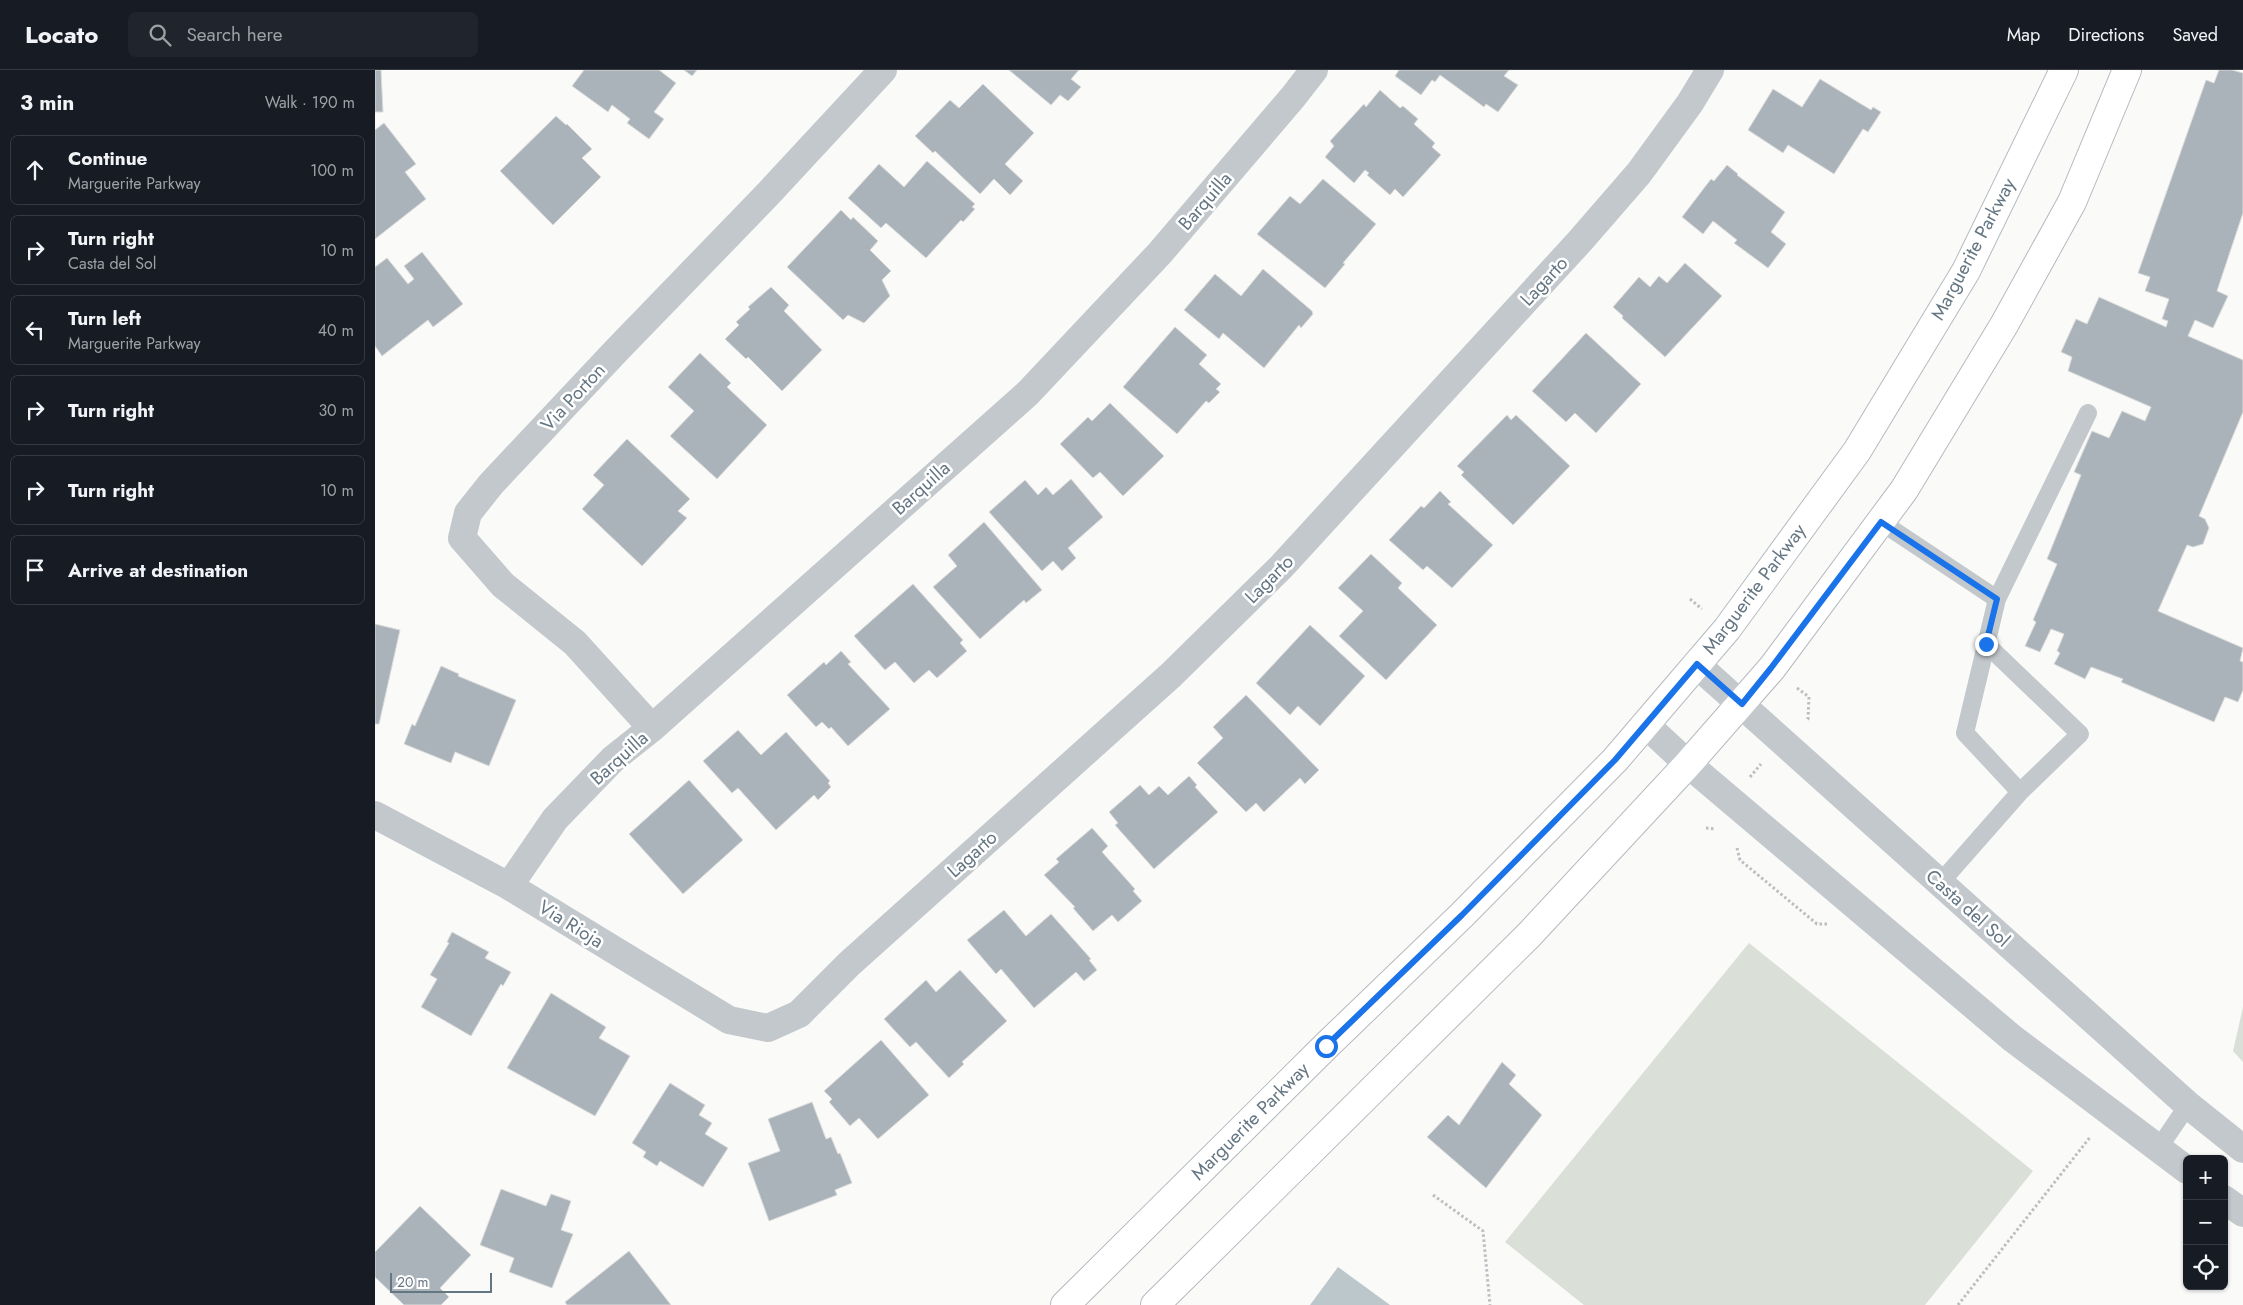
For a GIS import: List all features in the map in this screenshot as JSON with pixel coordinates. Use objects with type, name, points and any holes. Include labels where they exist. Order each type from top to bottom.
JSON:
[{"type":"main road","name":"Marguerite Parkway","points":[[1065,1305],[1326,1046],[1462,915],[1615,760],[1727,629],[1857,451],[1966,271],[2064,70]]},
{"type":"main road","points":[[1155,1305],[1529,935],[1688,764],[1742,704],[1771,668],[1905,490],[2004,326],[2072,202],[2127,70]]},
{"type":"street","name":"Via Porton","points":[[652,728],[575,643],[503,585],[462,538],[468,513],[491,484],[767,195],[883,70]]},
{"type":"street","name":"Barquilla","points":[[509,886],[555,819],[613,759],[652,728],[1028,393],[1159,254],[1293,97],[1313,70]]},
{"type":"street","name":"Lagarto","points":[[768,1028],[799,1014],[856,958],[1164,681],[1281,567],[1580,242],[1639,173],[1690,103],[1710,70]]},
{"type":"street","name":"Casta del Sol","points":[[1697,664],[2188,1104],[2243,1149]]},
{"type":"street","points":[[1645,724],[1688,764],[2012,1038],[2183,1167]]},
{"type":"street","name":"Via Rioja","points":[[375,815],[509,886],[729,1020],[768,1028]]},
{"type":"street","points":[[2225,1200],[2243,1213]]},
{"type":"lane","points":[[2020,792],[1965,733],[1997,599],[2088,413]]},
{"type":"lane","points":[[1881,522],[1997,599]]},
{"type":"lane","points":[[1940,883],[2020,792],[2080,734],[1986,644]]},
{"type":"lane","points":[[2158,1148],[2188,1104]]},
{"type":"path","points":[[1958,1305],[2095,1131]]},
{"type":"path","points":[[1433,1195],[1483,1231],[1490,1305]]},
{"type":"shaded area","points":[[1749,943],[2033,1171],[1925,1305],[1584,1305],[1505,1242]]},
{"type":"shaded area","points":[[2243,1007],[2243,1062],[2233,1051]]},
{"type":"shaded area","points":[[1338,1267],[1390,1305],[1310,1305]]},
{"type":"building","points":[[375,70],[381,70],[383,112],[375,112]]},
{"type":"building","points":[[584,70],[659,70],[676,83],[654,112],[664,119],[649,139],[627,123],[630,119],[612,105],[608,112],[572,86]]},
{"type":"building","points":[[684,70],[697,70],[692,76]]},
{"type":"building","points":[[1009,70],[1079,70],[1071,79],[1081,87],[1068,101],[1060,95],[1051,105]]},
{"type":"building","points":[[1399,70],[1509,70],[1504,76],[1518,85],[1498,112],[1486,104],[1484,107],[1440,75],[1435,82],[1432,80],[1421,95],[1395,76]]},
{"type":"building","points":[[2219,70],[2232,70],[2243,73],[2243,213],[2217,291],[2228,296],[2213,328],[2195,320],[2188,336],[2243,360],[2243,412],[2199,516],[2205,519],[2209,528],[2203,544],[2193,547],[2187,545],[2158,611],[2243,648],[2240,661],[2243,662],[2243,690],[2238,702],[2225,697],[2214,722],[2121,682],[2123,679],[2091,667],[2085,679],[2054,664],[2060,653],[2057,651],[2064,634],[2051,629],[2040,652],[2025,646],[2036,622],[2033,620],[2057,564],[2047,559],[2081,475],[2074,472],[2092,431],[2109,438],[2122,411],[2145,421],[2151,407],[2068,371],[2072,357],[2061,352],[2076,319],[2087,324],[2099,297],[2166,327],[2168,321],[2162,319],[2169,299],[2145,291],[2150,277],[2138,273],[2206,80],[2214,83]]},
{"type":"building","points":[[1820,79],[1871,110],[1873,107],[1881,112],[1868,132],[1863,129],[1834,174],[1788,145],[1783,153],[1748,130],[1773,89],[1802,107]]},
{"type":"building","points":[[983,84],[1034,133],[1005,164],[1023,181],[1010,195],[994,179],[980,194],[935,151],[933,153],[915,136],[950,100],[959,108]]},
{"type":"building","points":[[1380,90],[1400,108],[1403,106],[1418,119],[1414,124],[1435,143],[1432,147],[1441,155],[1403,197],[1395,189],[1390,195],[1367,175],[1369,173],[1365,170],[1354,183],[1325,157],[1334,146],[1330,141],[1364,104],[1366,107]]},
{"type":"building","points":[[556,116],[567,124],[592,149],[582,158],[601,177],[553,225],[500,171]]},
{"type":"building","points":[[384,123],[416,164],[405,172],[426,199],[375,239],[375,130]]},
{"type":"building","points":[[927,161],[975,204],[972,207],[975,209],[963,222],[961,220],[926,258],[886,223],[881,228],[848,198],[879,164],[904,187]]},
{"type":"building","points":[[1727,165],[1785,212],[1771,232],[1786,244],[1768,268],[1734,243],[1737,240],[1713,221],[1703,234],[1682,217],[1711,179],[1714,181]]},
{"type":"building","points":[[1323,179],[1376,224],[1343,263],[1345,264],[1325,288],[1257,234],[1290,196],[1300,204]]},
{"type":"building","points":[[841,210],[851,220],[853,217],[878,241],[870,250],[891,271],[882,280],[890,296],[864,323],[848,315],[843,320],[787,267]]},
{"type":"building","points":[[422,252],[463,304],[433,327],[428,320],[382,356],[375,346],[375,267],[387,258],[408,284],[414,279],[404,266]]},
{"type":"building","points":[[1685,263],[1722,296],[1665,357],[1622,318],[1623,316],[1613,307],[1639,277],[1650,287],[1659,276],[1667,283]]},
{"type":"building","points":[[1263,269],[1312,311],[1313,314],[1301,328],[1299,325],[1264,368],[1223,333],[1219,339],[1184,310],[1215,274],[1241,296]]},
{"type":"building","points":[[771,287],[789,305],[784,311],[822,350],[782,391],[748,357],[746,359],[725,339],[739,325],[736,322],[750,309],[748,307]]},
{"type":"building","points":[[1175,327],[1207,355],[1199,364],[1221,384],[1216,389],[1220,392],[1209,403],[1206,401],[1177,434],[1123,387]]},
{"type":"building","points":[[1586,333],[1641,384],[1596,433],[1575,413],[1566,422],[1532,391]]},
{"type":"building","points":[[700,353],[731,383],[727,387],[767,425],[717,479],[670,436],[694,411],[668,387]]},
{"type":"building","points":[[1110,403],[1164,456],[1123,496],[1100,472],[1093,478],[1060,444],[1088,417],[1092,421]]},
{"type":"building","points":[[1507,415],[1511,420],[1516,415],[1570,466],[1513,525],[1461,475],[1464,472],[1457,466]]},
{"type":"building","points":[[627,439],[690,499],[678,511],[687,518],[642,566],[582,509],[604,485],[593,475]]},
{"type":"building","points":[[1071,479],[1103,517],[1068,548],[1076,558],[1062,571],[1053,561],[1042,571],[989,512],[1025,480],[1038,495],[1046,487],[1053,495]]},
{"type":"building","points":[[1440,491],[1451,502],[1448,504],[1493,545],[1452,588],[1427,566],[1423,570],[1389,540],[1421,506],[1424,508]]},
{"type":"building","points":[[984,522],[1042,590],[1026,603],[1024,600],[980,639],[933,587],[957,566],[948,555]]},
{"type":"building","points":[[1371,554],[1402,583],[1398,588],[1437,625],[1386,680],[1339,636],[1363,611],[1338,588]]},
{"type":"building","points":[[913,584],[963,640],[960,643],[967,651],[937,678],[929,670],[914,683],[895,662],[885,670],[854,636]]},
{"type":"building","points":[[375,624],[400,630],[379,724],[375,724]]},
{"type":"building","points":[[1310,625],[1365,676],[1320,726],[1298,706],[1290,715],[1256,683]]},
{"type":"building","points":[[841,651],[851,662],[848,664],[890,709],[848,746],[831,727],[829,729],[822,722],[816,727],[787,695],[824,662],[826,665]]},
{"type":"building","points":[[441,666],[459,674],[458,676],[516,700],[489,766],[455,752],[451,763],[404,744],[412,724],[415,726]]},
{"type":"building","points":[[1246,695],[1319,770],[1305,784],[1300,778],[1264,812],[1256,803],[1246,812],[1197,763],[1223,738],[1213,727]]},
{"type":"building","points":[[738,730],[761,755],[786,732],[830,781],[828,783],[831,787],[818,800],[814,795],[776,830],[738,788],[732,793],[703,761]]},
{"type":"building","points":[[1189,776],[1197,785],[1195,787],[1218,812],[1154,869],[1115,825],[1118,823],[1109,812],[1140,785],[1149,795],[1159,786],[1168,795]]},
{"type":"building","points":[[689,780],[743,840],[683,894],[629,834]]},
{"type":"building","points":[[1092,828],[1108,846],[1102,852],[1135,889],[1133,891],[1142,901],[1118,922],[1112,915],[1093,931],[1073,908],[1075,907],[1044,875],[1059,862],[1056,859]]},
{"type":"building","points":[[1004,910],[1026,936],[1051,914],[1091,959],[1089,960],[1097,970],[1084,981],[1076,972],[1034,1008],[1001,969],[996,974],[967,940]]},
{"type":"building","points":[[452,932],[489,952],[485,958],[511,972],[503,986],[501,984],[471,1036],[421,1007],[437,979],[430,975],[449,943],[447,942]]},
{"type":"building","points":[[960,970],[1007,1021],[962,1062],[964,1064],[949,1078],[916,1042],[910,1047],[884,1019],[926,980],[936,992]]},
{"type":"building","points":[[551,993],[606,1027],[599,1038],[630,1056],[595,1116],[507,1068]]},
{"type":"building","points":[[881,1040],[929,1095],[878,1139],[859,1118],[850,1126],[829,1102],[832,1099],[824,1091]]},
{"type":"building","points":[[1502,1062],[1516,1075],[1509,1084],[1542,1115],[1486,1188],[1427,1137],[1448,1115],[1459,1125]]},
{"type":"building","points":[[670,1083],[705,1105],[699,1115],[712,1123],[705,1134],[728,1148],[703,1187],[660,1161],[657,1166],[643,1157],[646,1152],[632,1143]]},
{"type":"building","points":[[812,1102],[826,1139],[831,1137],[838,1154],[840,1153],[852,1183],[835,1190],[837,1195],[769,1221],[748,1163],[780,1151],[768,1119]]},
{"type":"building","points":[[501,1189],[546,1206],[551,1194],[571,1201],[561,1230],[573,1234],[552,1288],[509,1272],[514,1258],[480,1245]]},
{"type":"building","points":[[420,1206],[471,1255],[440,1288],[449,1297],[441,1305],[404,1305],[375,1277],[375,1252]]},
{"type":"building","points":[[629,1251],[671,1305],[567,1305],[565,1302]]},
{"type":"route","points":[[1326,1046],[1462,915],[1615,760],[1697,664],[1742,704],[1881,522],[1997,599],[1986,644]]}]
